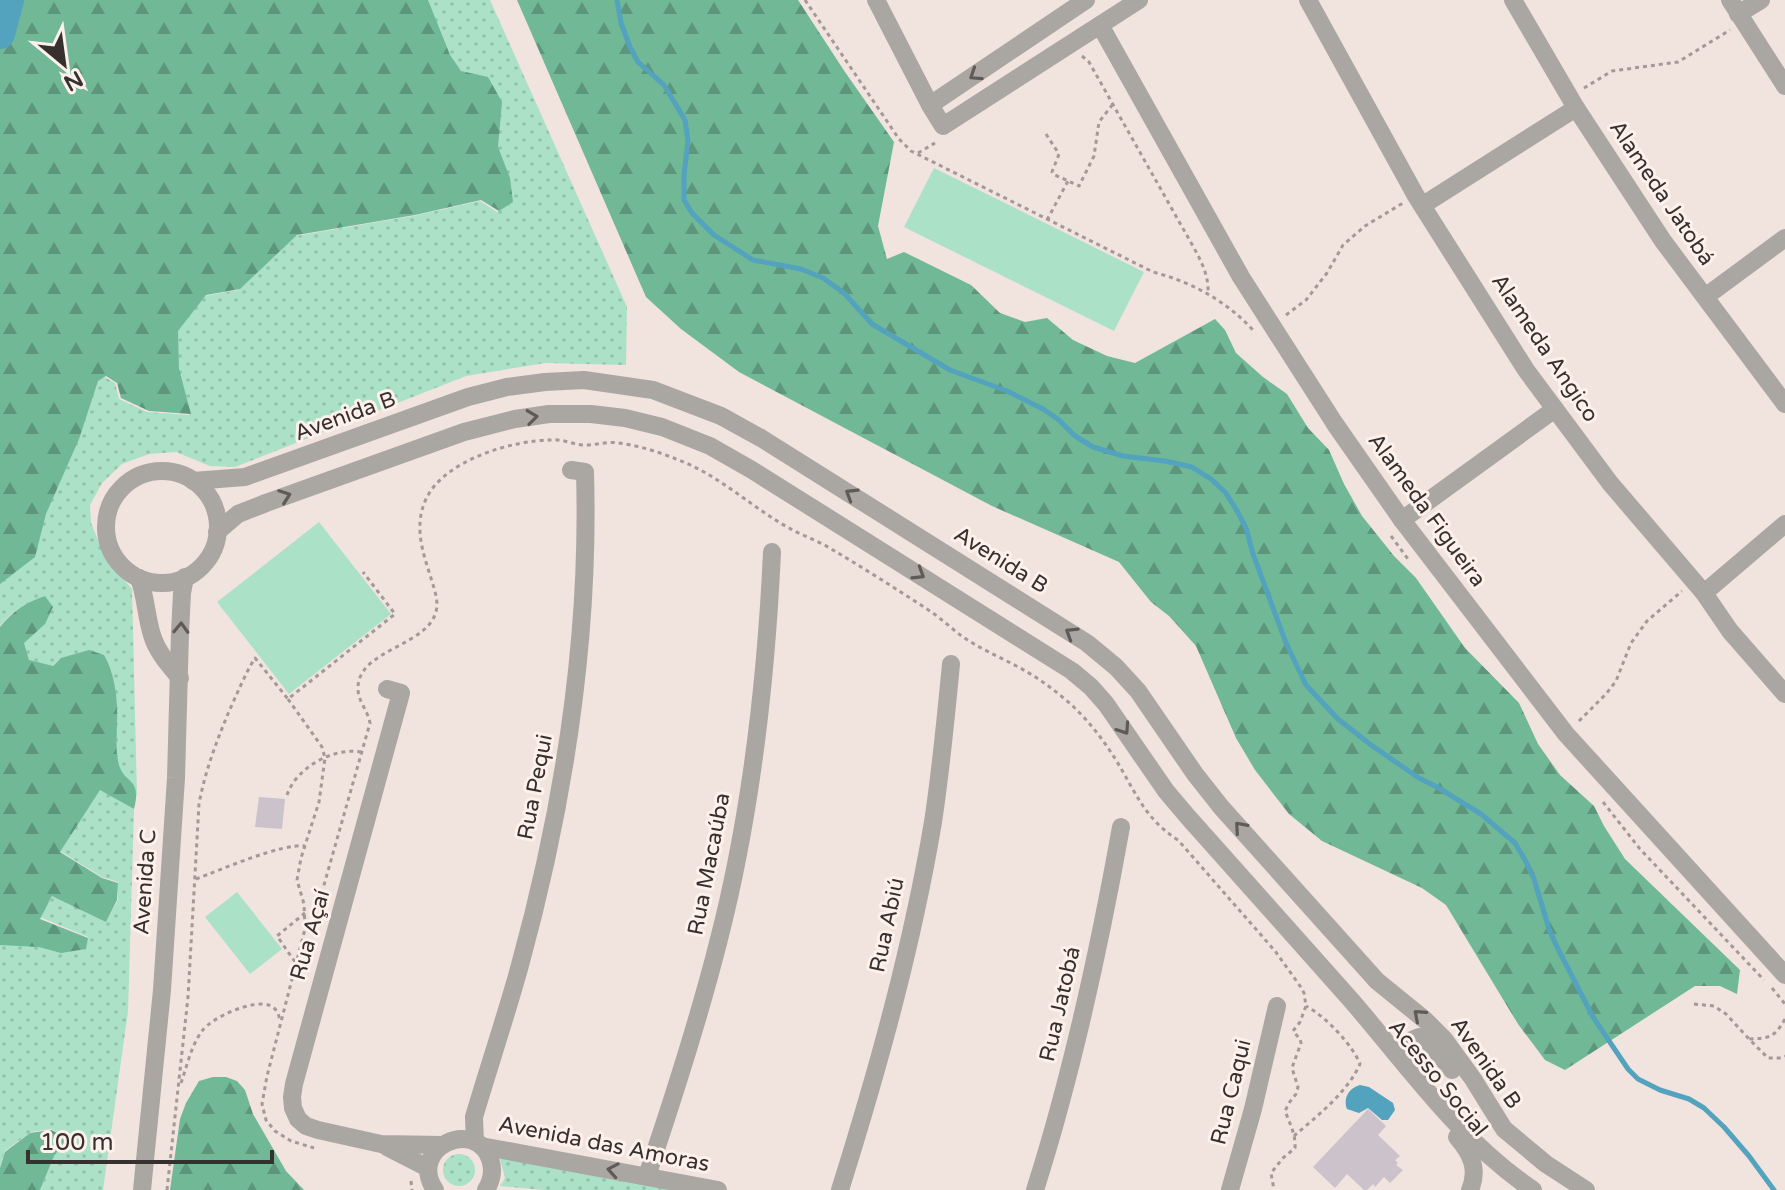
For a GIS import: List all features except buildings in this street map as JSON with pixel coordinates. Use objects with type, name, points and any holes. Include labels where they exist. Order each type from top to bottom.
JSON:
[{"type":"street","points":[[876,0],[943,126],[1138,1]]},
{"type":"street","points":[[930,105],[1086,0]]},
{"type":"street","name":"Alameda Angico","points":[[1308,0],[1420,200],[1526,370],[1610,483],[1785,694]]},
{"type":"street","name":"Alameda Jatobá","points":[[1513,0],[1573,103],[1663,241],[1785,404]]},
{"type":"street","points":[[1761,0],[1737,12],[1785,86]]},
{"type":"street","name":"Alameda Figueira","points":[[1100,25],[1241,277],[1335,424],[1395,526],[1566,734],[1785,975]]},
{"type":"street","points":[[1017,78],[1013,60],[1045,29]]},
{"type":"street","points":[[1420,200],[1573,103]]},
{"type":"street","points":[[1705,297],[1785,238]]},
{"type":"street","name":"Avenida B","points":[[193,481],[245,477],[468,397],[545,382],[584,380],[653,390],[721,416],[1022,601],[1087,643],[1116,667],[1138,691],[1195,774],[1231,818],[1377,981],[1444,1039],[1504,1129],[1546,1164],[1586,1190]]},
{"type":"street","points":[[1395,526],[1555,409]]},
{"type":"street","points":[[217,532],[238,514],[464,432],[515,419],[549,414],[625,418],[662,427],[710,446],[957,597],[1091,687],[1121,723],[1166,791],[1350,999],[1410,1073],[1478,1145],[1533,1190]]},
{"type":"street","name":"Rua Pequi","points":[[486,1190],[493,1173],[492,1163],[488,1153],[478,1144],[474,1117],[535,906],[567,753],[581,633],[586,519],[585,472],[571,470]]},
{"type":"street","points":[[166,471],[193,481],[207,495],[216,512],[217,532],[212,551],[201,567],[185,577],[162,583],[139,578],[122,566],[110,549],[106,519],[113,500],[126,484],[145,474],[166,471]]},
{"type":"street","points":[[1699,587],[1785,524]]},
{"type":"street","name":"Rua Macaúba","points":[[647,1176],[689,1049],[719,941],[730,887],[757,736],[772,552]]},
{"type":"street","name":"Avenida C","points":[[142,1190],[162,990],[185,577]]},
{"type":"street","points":[[139,578],[151,634],[159,652],[180,678]]},
{"type":"street","name":"Rua Abiú","points":[[840,1190],[883,1047],[920,890],[933,820],[951,664]]},
{"type":"street","name":"Rua Açaí","points":[[387,689],[401,693],[292,1097],[293,1108],[306,1126],[381,1144],[447,1142]]},
{"type":"street","name":"Rua Jatobá","points":[[1035,1190],[1086,1008],[1121,827]]},
{"type":"street","name":"Acesso Social","points":[[1350,999],[1381,1051],[1470,1154],[1475,1172],[1470,1190]]},
{"type":"street","name":"Rua Caqui","points":[[1230,1190],[1277,1006]]},
{"type":"street","points":[[1425,1103],[1405,1060],[1405,1050],[1413,1039],[1419,1037],[1437,1051],[1481,1106],[1504,1129]]},
{"type":"street","name":"Rua Pequi","points":[[431,1183],[434,1152],[474,1117]]},
{"type":"street","name":"Avenida das Amoras","points":[[447,1142],[462,1139],[718,1190]]},
{"type":"street","name":"Rua Açaí","points":[[381,1144],[431,1183]]},
{"type":"path","points":[[805,0],[899,139],[917,154],[1153,272],[1176,278],[1208,294],[1237,313],[1253,330]]},
{"type":"path","points":[[1573,103],[1612,71],[1678,62],[1737,12]]},
{"type":"path","points":[[1077,55],[1089,62],[1200,259],[1209,282],[1208,294]]},
{"type":"path","points":[[1046,134],[1059,154],[1053,174],[1078,186],[1094,156],[1099,122],[1113,104]]},
{"type":"path","points":[[917,154],[943,138]]},
{"type":"path","points":[[1047,220],[1068,181]]},
{"type":"path","points":[[1271,324],[1306,300],[1343,245],[1365,226],[1420,200]]},
{"type":"path","points":[[1395,526],[1416,569]]},
{"type":"path","points":[[167,1190],[188,997],[203,781],[214,747],[255,658],[288,699],[395,614],[363,572]]},
{"type":"path","points":[[1566,734],[1616,681],[1631,643],[1647,621],[1699,587]]},
{"type":"path","points":[[287,795],[295,780],[317,763],[336,754],[361,752]]},
{"type":"path","points":[[1601,800],[1640,849],[1784,1000]]},
{"type":"path","points":[[196,879],[280,850],[305,846]]},
{"type":"path","points":[[296,963],[277,936],[305,913]]},
{"type":"path","points":[[179,1090],[196,1040],[211,1022],[242,1008],[263,1004],[274,1008],[281,1025]]},
{"type":"path","points":[[1694,1004],[1714,1006],[1726,1014],[1768,1058],[1785,1056]]},
{"type":"path","points":[[1294,1136],[1339,1093],[1360,1064],[1325,1019],[1306,1006]]},
{"type":"path","points":[[1749,1039],[1768,1038],[1777,1033],[1785,1019]]},
{"type":"green space","points":[[0,0],[428,0],[450,55],[461,71],[488,77],[502,102],[498,147],[510,178],[513,202],[499,211],[481,200],[415,215],[297,235],[240,289],[206,295],[178,331],[179,369],[191,414],[149,411],[121,398],[117,383],[106,376],[98,381],[79,439],[46,514],[35,557],[0,584]]},
{"type":"green space","points":[[425,0],[490,0],[627,307],[626,365],[545,363],[466,376],[235,467],[210,466],[176,452],[149,454],[122,464],[102,483],[90,505],[91,523],[106,559],[132,589],[137,797],[132,784],[117,769],[87,651],[60,659],[51,667],[27,661],[22,644],[43,597],[19,608],[0,626],[0,583],[39,533],[96,382],[104,377],[115,383],[119,399],[147,412],[189,415],[177,370],[176,332],[204,296],[238,290],[295,236],[480,201],[497,212],[511,203],[459,72],[448,56]]},
{"type":"green space","points":[[517,0],[798,0],[894,142],[878,226],[887,259],[904,252],[971,285],[1000,313],[1025,322],[1047,318],[1073,340],[1107,356],[1135,363],[1215,319],[1225,330],[1236,353],[1287,394],[1308,428],[1329,450],[1362,516],[1416,578],[1465,648],[1519,703],[1538,744],[1560,775],[1594,806],[1625,859],[1740,970],[1737,994],[1720,986],[1695,986],[1565,1070],[1545,1060],[1518,1024],[1446,905],[1422,888],[1322,841],[1289,814],[1255,770],[1236,738],[1196,646],[1169,616],[1151,602],[1119,562],[992,506],[739,372],[681,329],[646,297]]},
{"type":"green space","points":[[934,168],[1144,272],[1114,331],[904,227]]},
{"type":"green space","points":[[319,522],[391,614],[289,694],[217,602]]},
{"type":"green space","points":[[45,596],[53,607],[45,624],[24,643],[29,660],[53,666],[61,658],[89,650],[104,655],[111,670],[116,696],[119,765],[136,791],[134,809],[100,790],[60,852],[102,878],[118,883],[117,900],[106,922],[52,896],[40,919],[88,938],[86,949],[61,953],[39,947],[0,945],[0,627],[20,608]]},
{"type":"green space","points":[[100,789],[134,809],[128,1011],[103,1190],[40,1190],[54,1155],[68,1138],[51,1129],[31,1132],[5,1151],[0,1167],[0,944],[39,945],[61,952],[86,948],[88,937],[40,917],[53,895],[107,920],[118,900],[118,882],[102,877],[60,851]]},
{"type":"green space","points":[[237,892],[282,949],[250,974],[205,917]]},
{"type":"green space","points":[[213,1077],[237,1081],[245,1090],[253,1114],[286,1171],[304,1190],[170,1190],[180,1119],[186,1103],[199,1081]]},
{"type":"green space","points":[[51,1130],[68,1138],[54,1156],[40,1190],[0,1190],[0,1168],[5,1152],[30,1133]]},
{"type":"green space","points":[[459,1154],[471,1158],[475,1170],[471,1182],[459,1186],[447,1182],[443,1170],[447,1158]]},
{"type":"green space","points":[[499,1155],[671,1190],[544,1190],[500,1186],[505,1178]]},
{"type":"water","points":[[1360,1085],[1369,1087],[1393,1103],[1395,1110],[1388,1120],[1382,1120],[1368,1108],[1359,1113],[1347,1109],[1348,1094]]},
{"type":"waterway","points":[[0,34],[9,0]]},
{"type":"waterway","points":[[617,0],[621,23],[638,62],[664,85],[685,120],[688,141],[684,200],[692,213],[714,235],[753,260],[801,269],[823,278],[844,293],[872,324],[950,370],[1007,391],[1043,409],[1093,447],[1123,456],[1192,467],[1211,479],[1225,492],[1246,528],[1286,643],[1306,685],[1338,719],[1371,745],[1419,778],[1481,814],[1515,843],[1534,879],[1556,945],[1593,1017],[1628,1069],[1638,1079],[1704,1108],[1749,1156],[1774,1190]]}]
